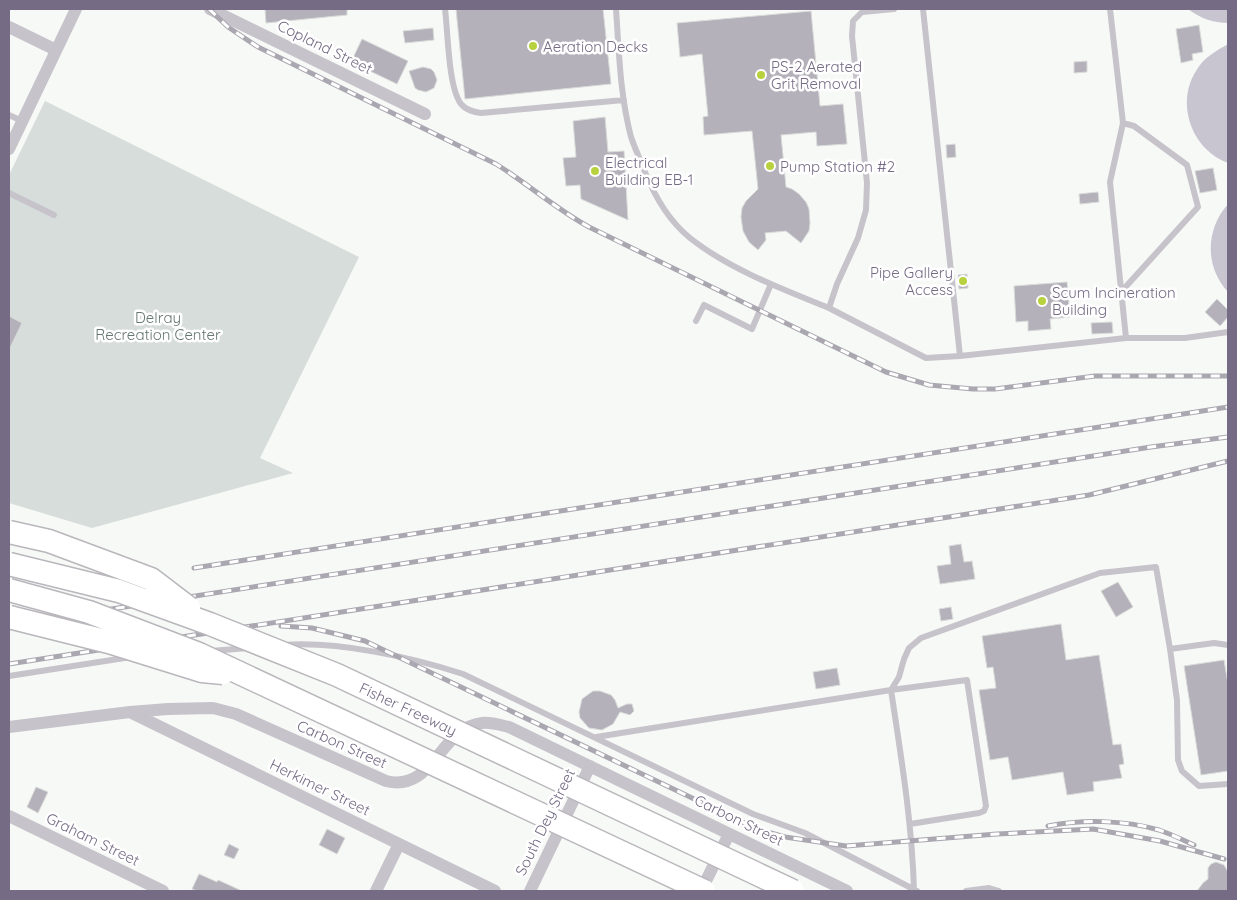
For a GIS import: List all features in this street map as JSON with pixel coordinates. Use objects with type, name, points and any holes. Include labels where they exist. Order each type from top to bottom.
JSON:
[{"type":"highway","points":[[9,532],[49,541],[151,579],[210,624]]},
{"type":"highway","name":"Fisher Freeway","points":[[9,564],[119,591],[210,624],[337,675],[793,891]]},
{"type":"highway","points":[[9,590],[89,612],[199,654],[703,891]]},
{"type":"highway","points":[[9,617],[109,642],[202,671],[244,675]]},
{"type":"street","points":[[9,149],[76,9]]},
{"type":"street","name":"Copland Street","points":[[210,9],[425,114]]},
{"type":"street","points":[[9,27],[56,50]]},
{"type":"street","name":"Carbon Street","points":[[9,727],[130,712],[204,708],[225,710],[372,776],[392,783],[405,783],[419,777],[453,739],[466,728],[484,723],[509,727],[847,891]]},
{"type":"street","name":"Herkimer Street","points":[[130,712],[495,891]]},
{"type":"street","name":"South Dey Street","points":[[530,891],[590,766]]},
{"type":"street","name":"Graham Street","points":[[9,816],[163,891]]},
{"type":"street","points":[[703,891],[729,834]]},
{"type":"street","points":[[376,891],[399,844]]},
{"type":"lane","points":[[446,9],[454,87],[458,100],[468,110],[481,113],[624,100]]},
{"type":"lane","points":[[616,9],[624,100],[632,138],[650,183],[666,214],[688,237],[711,253],[771,284],[829,308],[926,358],[1126,338],[1185,338],[1228,332]]},
{"type":"lane","points":[[829,308],[837,284],[858,238],[866,210],[867,183],[852,36],[853,21],[862,12],[894,9]]},
{"type":"lane","points":[[923,9],[960,356]]},
{"type":"lane","points":[[1110,9],[1123,123],[1110,182],[1126,338]]},
{"type":"lane","points":[[9,115],[22,121]]},
{"type":"lane","points":[[1121,292],[1198,207],[1187,166],[1134,126],[1123,123]]},
{"type":"lane","points":[[9,193],[54,215]]},
{"type":"lane","points":[[696,322],[704,305],[752,329],[771,284]]},
{"type":"lane","points":[[915,890],[910,824],[891,690],[899,677],[909,648],[921,638],[1100,573],[1156,567],[1177,700],[1178,760],[1182,771],[1199,786],[1228,784]]},
{"type":"lane","points":[[1170,649],[1214,643],[1228,645]]},
{"type":"lane","points":[[178,653],[304,644],[352,648],[430,663],[463,674],[753,814],[805,833],[915,890]]},
{"type":"lane","points":[[9,676],[130,657],[169,654]]},
{"type":"lane","points":[[594,737],[891,690],[967,680],[986,806],[984,811],[979,813],[910,824]]},
{"type":"lane","points":[[966,891],[989,888],[999,891]]},
{"type":"green space","name":"Delray Recreation Center","points":[[45,101],[359,257],[260,458],[293,473],[92,528],[9,503],[9,175]]},
{"type":"shaded area","points":[[1188,9],[1228,9],[1228,23],[1207,19]]},
{"type":"shaded area","points":[[1228,44],[1228,163],[1215,157],[1197,137],[1187,111],[1187,97],[1190,84],[1202,62]]},
{"type":"shaded area","points":[[1228,204],[1228,292],[1220,282],[1215,271],[1211,248],[1215,225]]},
{"type":"building","points":[[265,9],[347,9],[347,15],[266,23]]},
{"type":"building","name":"Aeration Decks","points":[[456,9],[603,9],[611,84],[465,99]]},
{"type":"building","points":[[811,11],[820,106],[843,104],[847,144],[817,146],[816,132],[781,135],[786,187],[799,194],[806,202],[809,209],[809,231],[801,243],[786,231],[765,233],[766,240],[758,250],[749,242],[743,231],[741,217],[742,208],[746,201],[758,189],[752,131],[704,135],[703,117],[708,116],[702,54],[680,57],[677,23]]},
{"type":"building","points":[[1199,25],[1203,52],[1192,54],[1193,60],[1181,63],[1176,29]]},
{"type":"building","points":[[433,28],[434,40],[405,43],[403,31]]},
{"type":"building","points":[[362,39],[408,61],[397,84],[351,62]]},
{"type":"building","points":[[1087,61],[1087,72],[1074,73],[1074,62]]},
{"type":"building","points":[[423,67],[431,69],[437,80],[434,88],[426,92],[415,88],[409,71]]},
{"type":"building","name":"Electrical Building EB-1","points":[[605,117],[608,152],[624,151],[628,220],[581,199],[580,185],[566,186],[563,158],[576,157],[573,121]]},
{"type":"building","points":[[955,144],[956,157],[947,158],[946,145]]},
{"type":"building","points":[[1213,168],[1217,190],[1200,193],[1195,171]]},
{"type":"building","points":[[1098,192],[1099,202],[1080,204],[1079,194]]},
{"type":"building","name":"Pipe Gallery Access","points":[[967,274],[968,288],[959,289],[958,275]]},
{"type":"building","name":"Scum Incineration Building","points":[[1067,282],[1070,317],[1050,319],[1051,329],[1028,331],[1028,321],[1016,322],[1014,286]]},
{"type":"building","points":[[1217,299],[1228,310],[1228,317],[1220,326],[1205,312]]},
{"type":"building","points":[[9,316],[22,323],[9,350]]},
{"type":"building","points":[[1112,322],[1113,333],[1092,334],[1091,323]]},
{"type":"building","points":[[961,544],[964,562],[972,561],[975,579],[940,584],[937,566],[951,564],[949,546]]},
{"type":"building","points":[[1118,582],[1133,607],[1116,617],[1101,591]]},
{"type":"building","points":[[951,607],[953,619],[941,621],[939,609]]},
{"type":"building","points":[[1061,624],[1066,660],[1099,655],[1113,745],[1121,744],[1124,764],[1119,765],[1122,778],[1093,782],[1094,791],[1067,795],[1063,772],[1012,780],[1008,757],[990,760],[979,690],[996,688],[993,667],[987,668],[982,636]]},
{"type":"building","points":[[1224,660],[1228,684],[1228,771],[1201,775],[1184,666]]},
{"type":"building","points":[[837,668],[840,685],[816,689],[813,672]]},
{"type":"building","points":[[593,691],[600,691],[611,695],[618,708],[632,704],[634,711],[630,715],[620,712],[613,724],[602,730],[589,728],[580,718],[579,712],[582,699]]},
{"type":"building","points":[[36,787],[48,792],[38,813],[27,807]]},
{"type":"building","points":[[327,829],[345,838],[337,854],[319,845]]},
{"type":"building","points":[[229,844],[239,849],[234,859],[224,855]]},
{"type":"building","points":[[1216,862],[1224,865],[1228,872],[1228,891],[1197,891],[1208,879],[1208,868]]},
{"type":"building","points":[[199,874],[242,891],[197,891],[192,889]]},
{"type":"railway","points":[[209,9],[228,27],[258,47],[496,164],[589,227],[886,372],[929,385],[973,389],[995,389],[1095,376],[1228,376]]},
{"type":"railway","points":[[194,568],[1228,407]]},
{"type":"railway","points":[[9,625],[1151,447],[1228,437]]},
{"type":"railway","points":[[9,664],[1089,495],[1228,461]]},
{"type":"railway","points":[[281,626],[312,628],[365,641],[740,821],[785,837],[846,846],[997,834],[1093,829],[1160,841],[1224,859]]},
{"type":"railway","points":[[1048,826],[1075,822],[1118,822],[1159,830],[1194,845]]},
{"type":"place","name":"Aeration Decks","points":[[533,46]]},
{"type":"place","name":"PS-2 Aerated Grit Removal","points":[[761,75]]},
{"type":"place","name":"Pump Station #2","points":[[770,166]]},
{"type":"place","name":"Electrical Building EB-1","points":[[595,171]]},
{"type":"place","name":"Pipe Gallery Access","points":[[963,281]]},
{"type":"place","name":"Scum Incineration Building","points":[[1042,301]]}]
